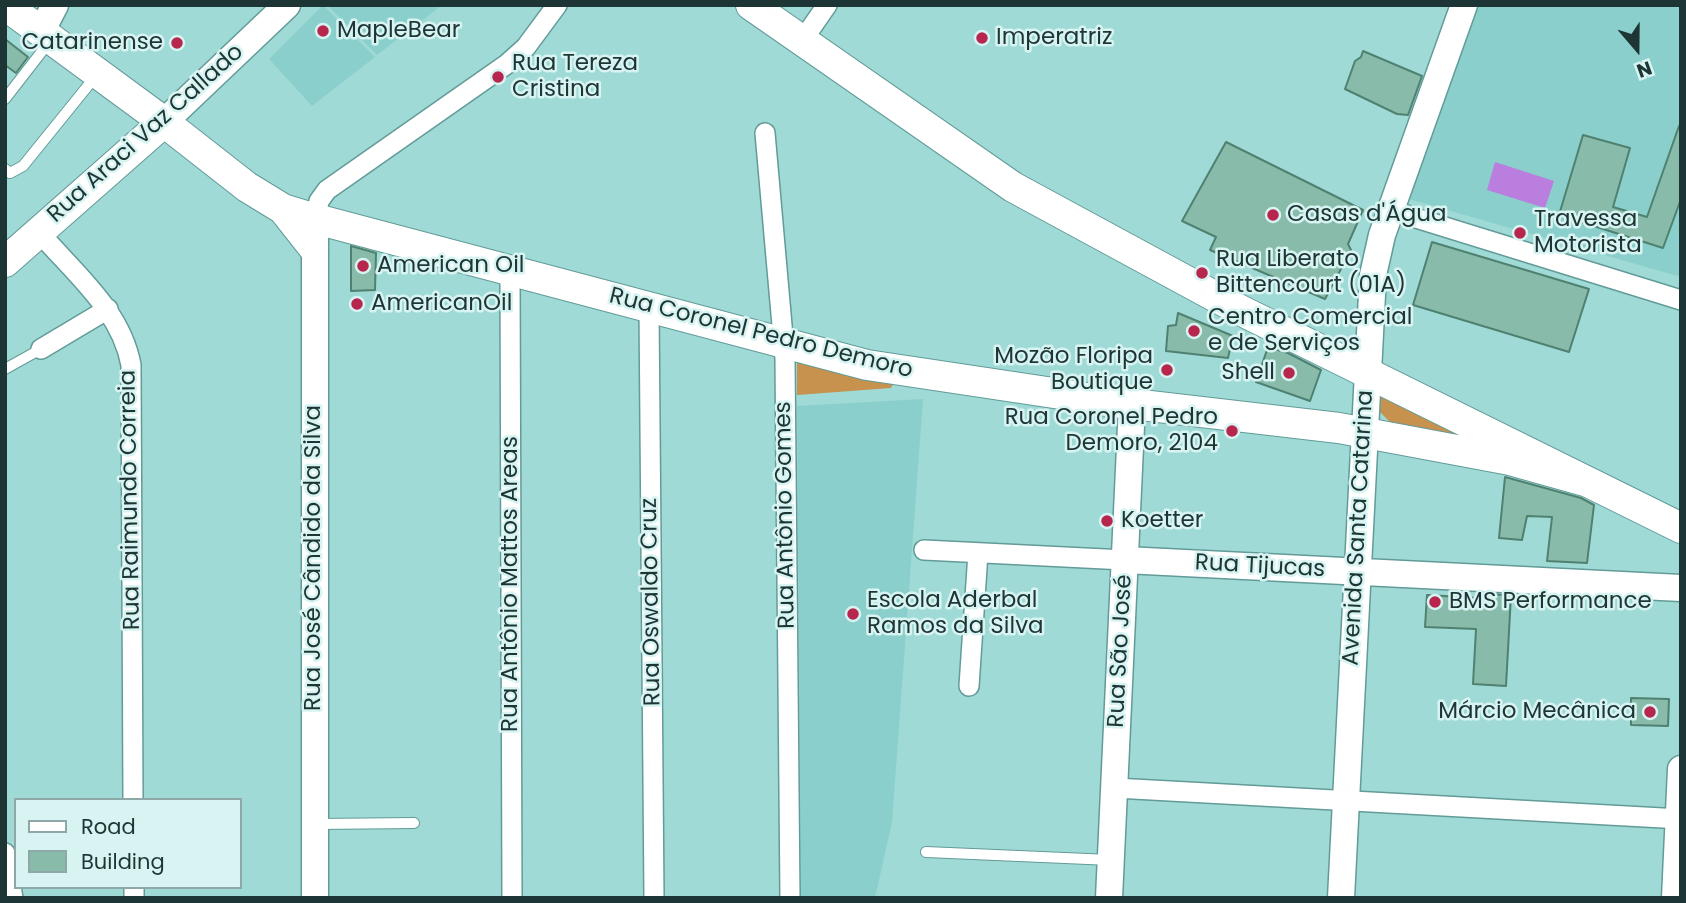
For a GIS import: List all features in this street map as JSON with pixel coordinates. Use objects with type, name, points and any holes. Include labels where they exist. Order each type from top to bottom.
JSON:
[{"type":"main road","points":[[5,5],[247,187],[315,233]]},
{"type":"main road","points":[[751,5],[1013,187],[1240,310],[1681,528]]},
{"type":"main road","name":"Rua Araci Vaz Callado","points":[[8,255],[39,233],[164,122]]},
{"type":"main road","name":"Rua Coronel Pedro Demoro","points":[[315,233],[510,270],[867,365],[1132,404],[1363,432],[1510,460],[1585,481]]},
{"type":"street","points":[[46,36],[55,5]]},
{"type":"street","name":"Rua Araci Vaz Callado","points":[[164,122],[287,5]]},
{"type":"street","points":[[315,233],[319,201],[327,190],[507,64],[526,47],[557,5]]},
{"type":"street","points":[[802,41],[827,5]]},
{"type":"street","name":"Avenida Santa Catarina","points":[[1341,898],[1373,275],[1390,210],[1464,5]]},
{"type":"street","name":"Rua Antônio Gomes","points":[[765,133],[784,343],[790,898]]},
{"type":"street","points":[[1390,210],[1681,300]]},
{"type":"street","name":"Rua Raimundo Correia","points":[[39,233],[108,309],[125,339],[131,365],[133,798]]},
{"type":"street","name":"Rua José Cândido da Silva","points":[[315,233],[315,898]]},
{"type":"street","name":"Rua Antônio Mattos Areas","points":[[510,270],[512,898]]},
{"type":"street","name":"Rua Oswaldo Cruz","points":[[649,307],[654,898]]},
{"type":"street","points":[[41,348],[108,309]]},
{"type":"street","name":"Rua São José","points":[[1110,898],[1132,404]]},
{"type":"street","name":"Rua Tijucas","points":[[924,550],[1681,588]]},
{"type":"street","points":[[970,686],[978,553]]},
{"type":"street","points":[[1675,898],[1681,769]]},
{"type":"street","points":[[1115,788],[1679,819]]},
{"type":"street","points":[[5,853],[13,898]]},
{"type":"lane","points":[[5,99],[46,36]]},
{"type":"lane","points":[[5,169],[10,173],[23,166],[98,74]]},
{"type":"lane","points":[[5,369],[41,348]]},
{"type":"lane","points":[[315,824],[414,823]]},
{"type":"lane","points":[[926,852],[1111,860]]},
{"type":"shaded area","name":"MapleBear","points":[[323,5],[375,57],[312,106],[269,59]]},
{"type":"shaded area","points":[[330,5],[442,5],[377,55]]},
{"type":"shaded area","points":[[1478,5],[1681,5],[1681,277],[1409,199]]},
{"type":"shaded area","points":[[1495,162],[1554,181],[1545,208],[1487,190]]},
{"type":"shaded area","points":[[797,357],[894,382],[891,388],[797,395]]},
{"type":"shaded area","points":[[1381,395],[1467,424],[1460,438],[1391,423],[1380,412]]},
{"type":"shaded area","name":"Escola Aderbal Ramos da Silva","points":[[923,399],[892,822],[875,898],[801,898],[797,406]]},
{"type":"building","points":[[5,39],[28,57],[16,73],[5,65]]},
{"type":"building","points":[[1363,51],[1422,76],[1408,115],[1397,114],[1345,89],[1355,61],[1361,57]]},
{"type":"building","points":[[1679,126],[1681,199],[1663,248],[1559,215],[1583,135],[1630,148],[1613,207],[1647,217]]},
{"type":"building","name":"Casas d'Água","points":[[1226,142],[1363,210],[1348,244],[1351,250],[1325,299],[1210,250],[1216,237],[1182,221]]},
{"type":"building","points":[[1432,242],[1589,289],[1569,352],[1413,305]]},
{"type":"building","name":"American Oil","points":[[351,246],[376,253],[375,290],[351,291]]},
{"type":"building","name":"Centro Comercial e de Serviços","points":[[1178,313],[1233,336],[1228,358],[1166,351],[1168,326],[1176,325]]},
{"type":"building","name":"Shell","points":[[1268,347],[1288,353],[1321,370],[1310,401],[1256,382]]},
{"type":"building","points":[[1505,477],[1581,498],[1594,505],[1587,563],[1547,561],[1552,517],[1527,516],[1522,540],[1499,538]]},
{"type":"building","points":[[1478,594],[1511,595],[1506,686],[1473,684],[1476,629],[1425,627],[1427,595],[1478,598]]},
{"type":"building","name":"Márcio Mecânica","points":[[1631,698],[1669,699],[1668,726],[1631,725]]},
{"type":"place","name":"MapleBear","points":[[323,31]]},
{"type":"place","name":"Imperatriz","points":[[982,38]]},
{"type":"place","name":"Catarinense","points":[[177,43]]},
{"type":"place","name":"Rua Tereza Cristina","points":[[498,77]]},
{"type":"place","name":"Casas d'Água","points":[[1273,215]]},
{"type":"place","name":"Travessa Motorista","points":[[1520,233]]},
{"type":"place","name":"American Oil","points":[[363,266]]},
{"type":"place","name":"Rua Liberato Bittencourt (01A)","points":[[1202,273]]},
{"type":"place","name":"AmericanOil","points":[[357,304]]},
{"type":"place","name":"Centro Comercial e de Serviços","points":[[1194,331]]},
{"type":"place","name":"Mozão Floripa Boutique","points":[[1167,370]]},
{"type":"place","name":"Shell","points":[[1289,373]]},
{"type":"place","name":"Rua Coronel Pedro Demoro, 2104","points":[[1232,431]]},
{"type":"place","name":"Koetter","points":[[1107,521]]},
{"type":"place","name":"BMS Performance","points":[[1435,602]]},
{"type":"place","name":"Escola Aderbal Ramos da Silva","points":[[853,614]]},
{"type":"place","name":"Márcio Mecânica","points":[[1650,712]]}]
